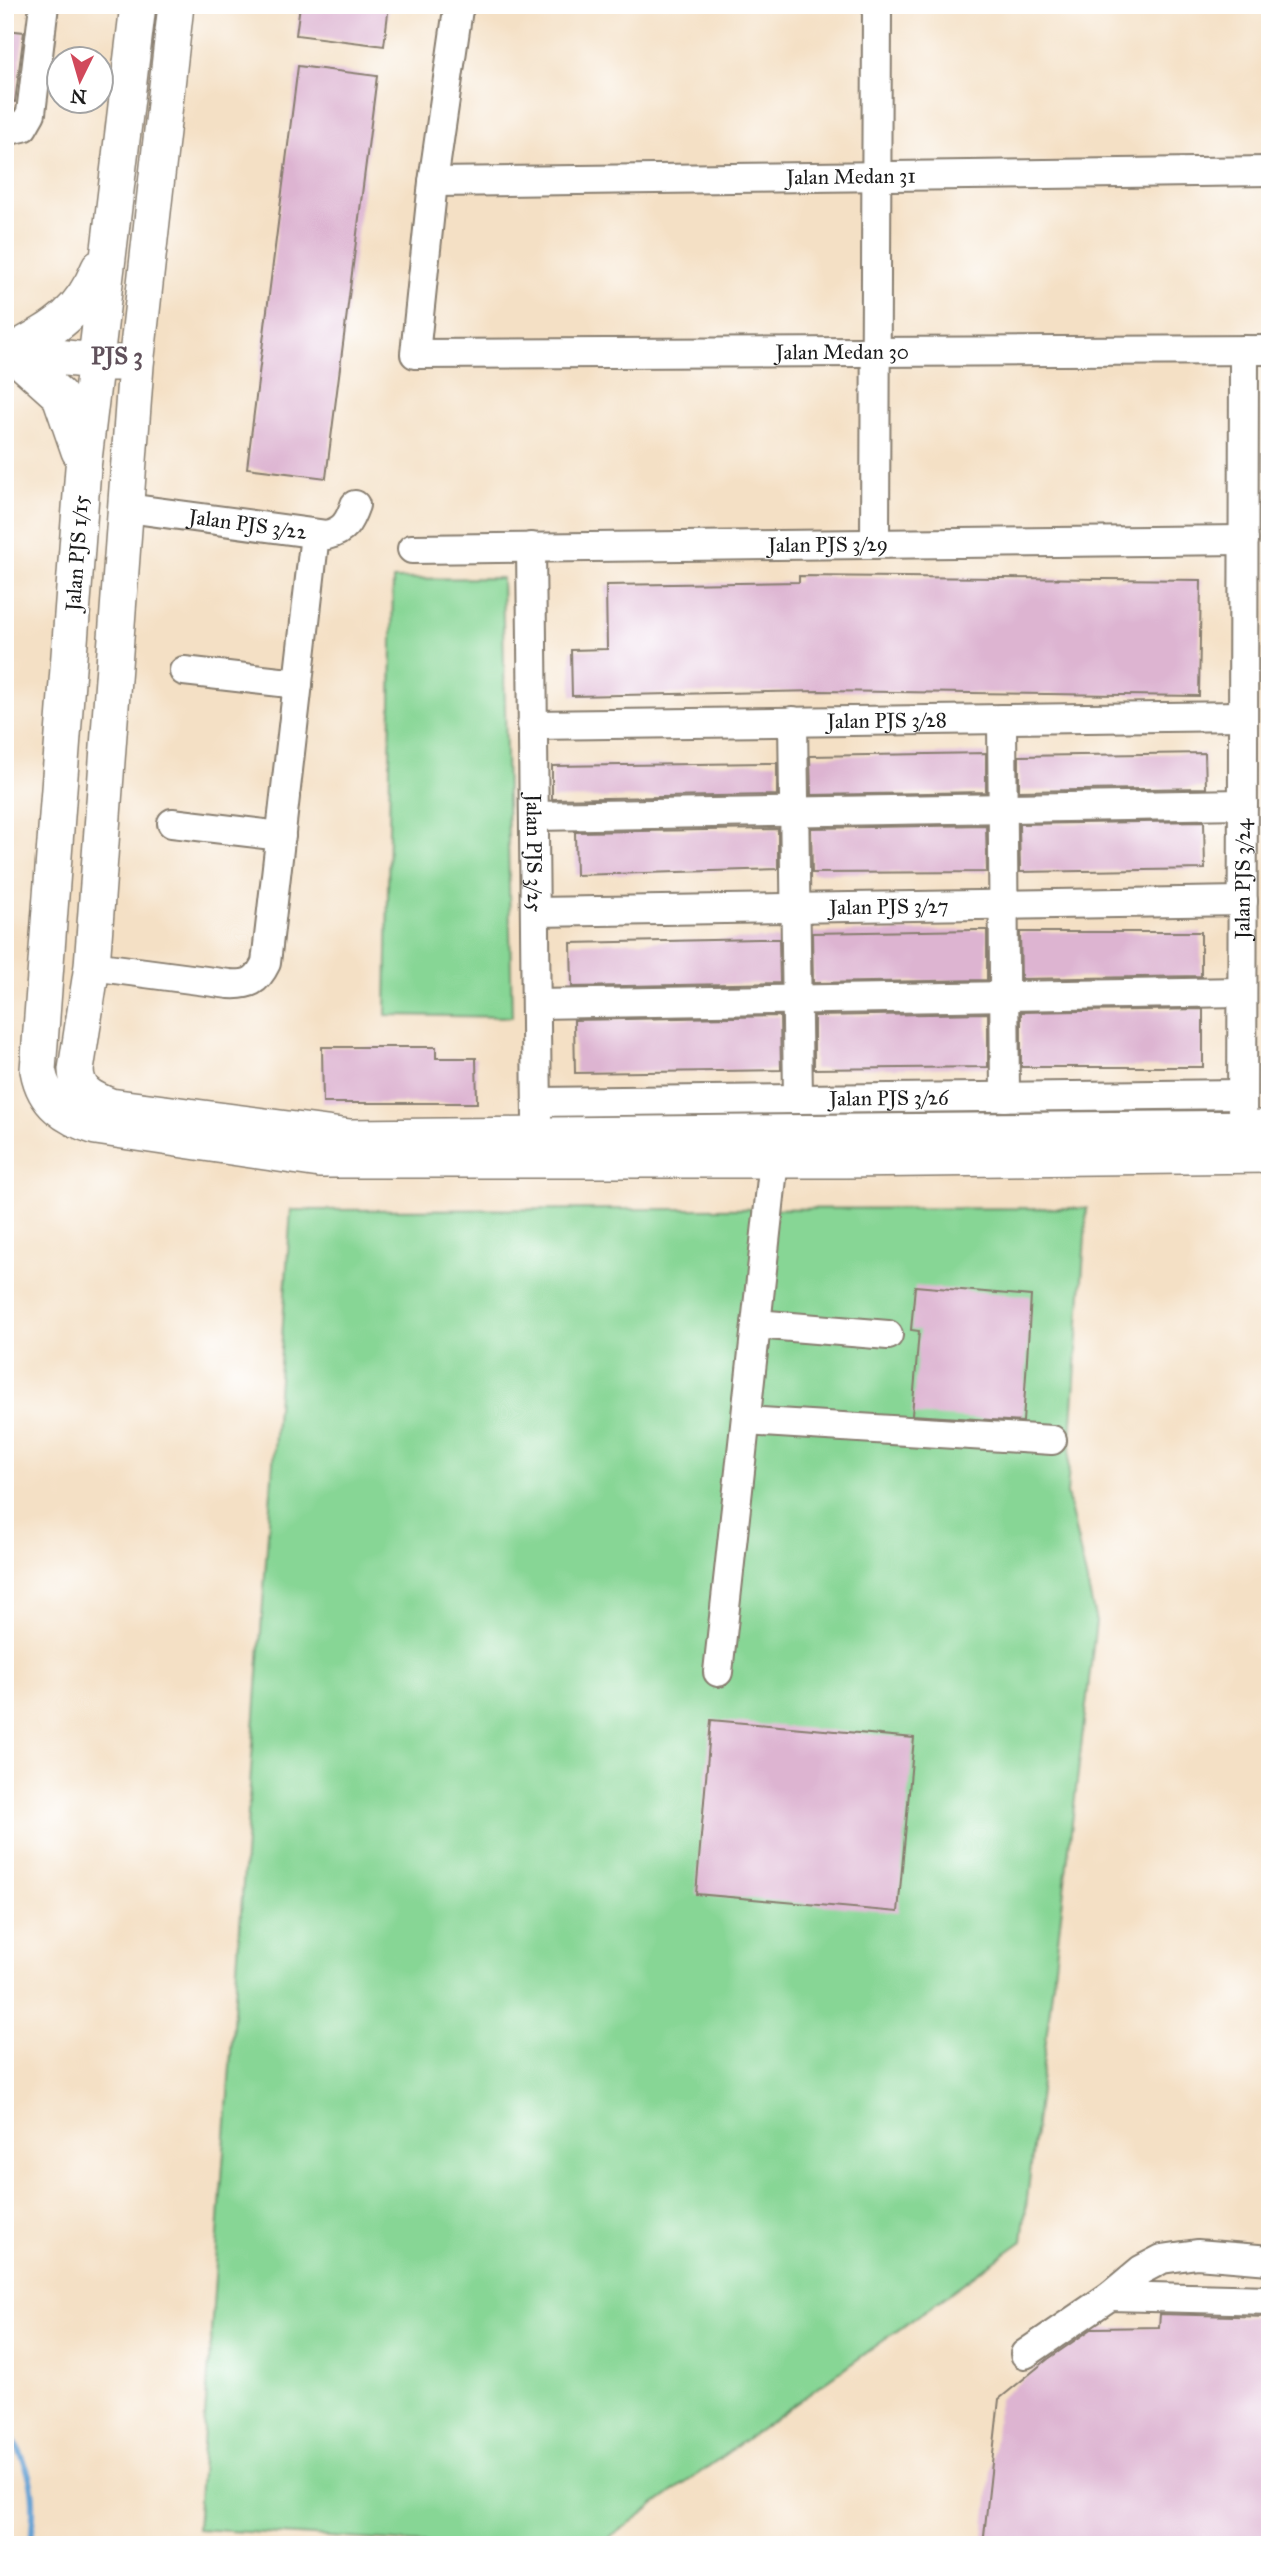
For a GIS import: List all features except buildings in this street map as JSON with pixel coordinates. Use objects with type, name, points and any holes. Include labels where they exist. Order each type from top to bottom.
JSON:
[{"type":"main road","name":"Jalan PJS 1/15","points":[[64,1093],[41,1086],[38,1070],[83,468],[138,5]]},
{"type":"main road","points":[[176,5],[136,365],[92,966],[83,1039],[76,1070],[64,1093],[72,1120],[96,1127],[320,1160],[537,1132],[774,1160],[1256,1142]]},
{"type":"main road","points":[[8,352],[72,314],[90,291],[107,249]]},
{"type":"main road","points":[[8,352],[136,365]]},
{"type":"main road","points":[[8,352],[60,396],[70,420],[83,468]]},
{"type":"main road","points":[[92,966],[96,1054],[102,1076],[113,1094],[134,1109]]},
{"type":"main road","points":[[64,1093],[134,1109],[350,1137],[537,1132],[1256,1142]]},
{"type":"street","points":[[5,131],[23,127],[31,113],[44,5]]},
{"type":"street","points":[[433,182],[458,9],[461,5]]},
{"type":"street","points":[[875,544],[877,5]]},
{"type":"street","name":"Jalan Medan 31","points":[[433,182],[1270,171]]},
{"type":"street","name":"Jalan Medan 30","points":[[433,182],[415,354],[1257,350]]},
{"type":"street","name":"Jalan PJS 3/24","points":[[1256,1142],[1242,1094],[1242,901],[1244,540],[1257,350]]},
{"type":"street","name":"Jalan PJS 3/22","points":[[127,508],[315,534],[341,531],[350,520],[355,505]]},
{"type":"street","points":[[92,966],[249,985],[260,975],[266,963],[315,534]]},
{"type":"street","name":"Jalan PJS 3/29","points":[[412,548],[1244,540]]},
{"type":"street","name":"Jalan PJS 3/25","points":[[531,547],[537,1132]]},
{"type":"street","points":[[184,671],[298,684]]},
{"type":"street","name":"Jalan PJS 3/28","points":[[532,724],[1243,716]]},
{"type":"street","points":[[1002,719],[1004,1097]]},
{"type":"street","points":[[793,721],[798,1099]]},
{"type":"street","points":[[534,816],[1243,804]]},
{"type":"street","points":[[172,822],[281,835]]},
{"type":"street","name":"Jalan PJS 3/27","points":[[535,912],[1242,901]]},
{"type":"street","points":[[536,1004],[1242,992]]},
{"type":"street","name":"Jalan PJS 3/26","points":[[537,1132],[798,1099],[1242,1094]]},
{"type":"street","points":[[718,1672],[774,1160]]},
{"type":"street","points":[[756,1325],[888,1335]]},
{"type":"street","points":[[746,1421],[1052,1440]]},
{"type":"street","points":[[1026,2354],[1110,2296],[1141,2270],[1162,2259],[1197,2254],[1270,2260]]},
{"type":"street","points":[[1110,2296],[1270,2300]]},
{"type":"green space","points":[[502,578],[512,1017],[386,1015],[393,579]]},
{"type":"green space","points":[[1087,1208],[1067,1494],[1096,1622],[1022,2241],[599,2545],[459,2545],[197,2529],[291,1210]]},
{"type":"waterway","points":[[5,2425],[22,2457],[31,2482],[31,2545]]},
{"type":"district","name":"PJS 3","points":[[117,356]]}]
